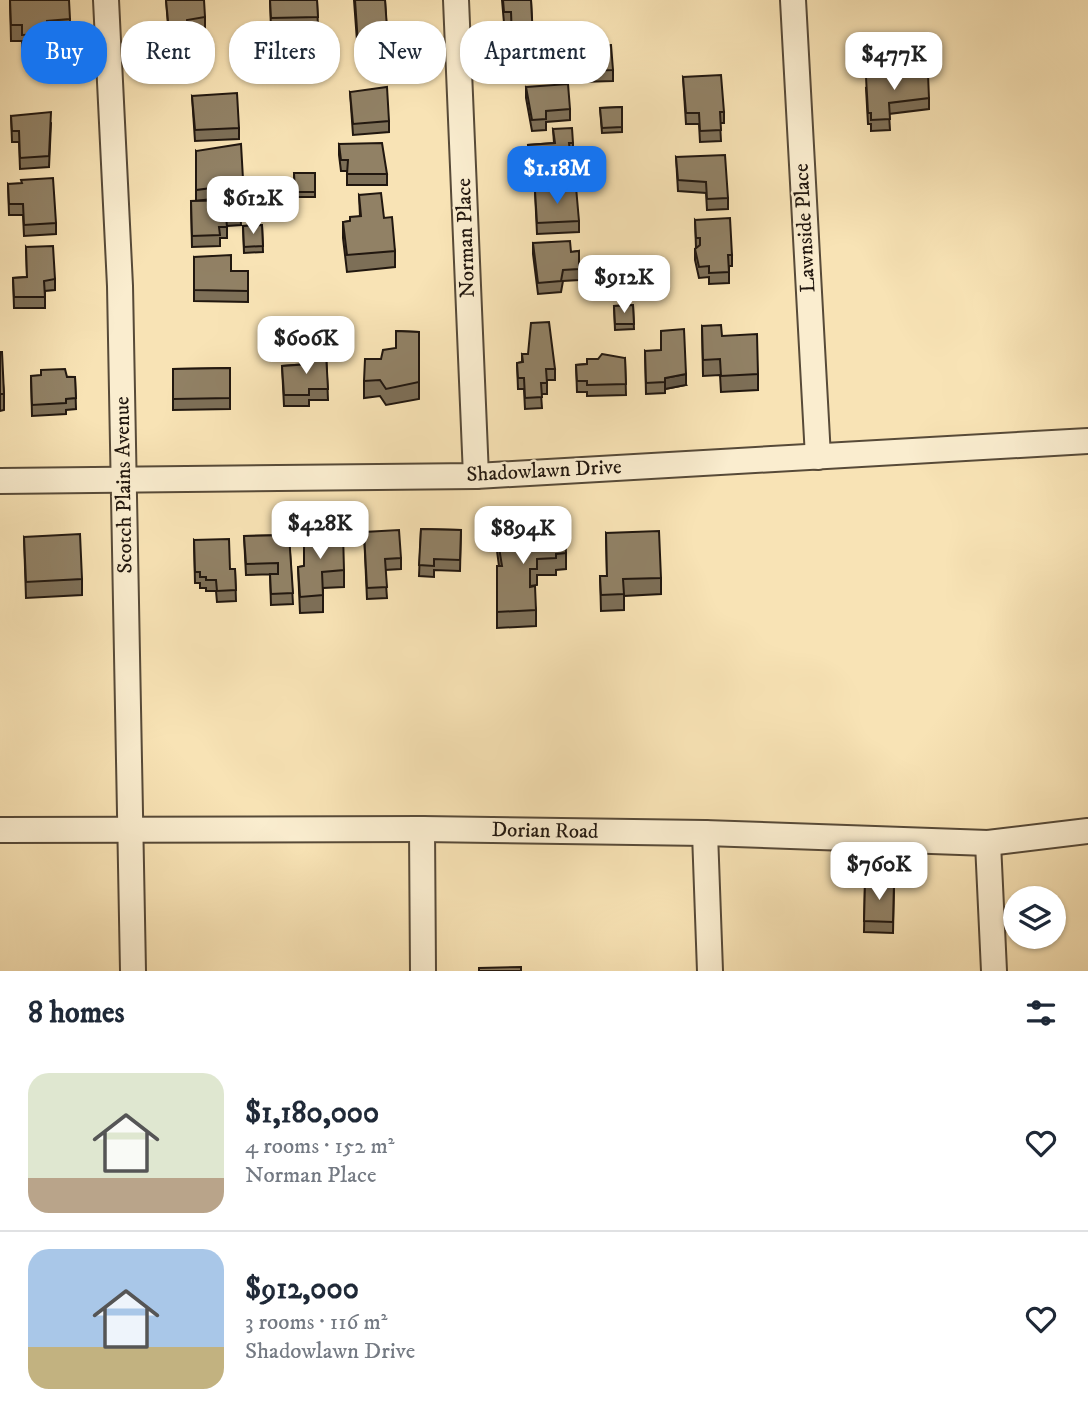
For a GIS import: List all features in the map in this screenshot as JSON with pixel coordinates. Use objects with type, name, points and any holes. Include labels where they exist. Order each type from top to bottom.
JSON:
[{"type":"street","name":"Scotch Plains Avenue","points":[[106,0],[119,273],[125,479],[133,971]]},
{"type":"street","name":"Norman Place","points":[[456,0],[476,475]]},
{"type":"street","name":"Lawnside Place","points":[[793,0],[818,457]]},
{"type":"street","name":"Shadowlawn Drive","points":[[0,481],[476,475],[1088,441]]},
{"type":"street","name":"Dorian Road","points":[[0,830],[422,829],[705,833],[988,844],[1088,831]]},
{"type":"street","points":[[422,829],[423,971]]},
{"type":"street","points":[[705,833],[710,971]]},
{"type":"street","points":[[988,844],[994,971]]},
{"type":"building","points":[[10,0],[69,0],[70,19],[21,21],[21,25],[11,25]]},
{"type":"building","points":[[166,0],[204,0],[205,17],[168,21]]},
{"type":"building","points":[[270,0],[317,0],[318,17],[271,18]]},
{"type":"building","points":[[355,0],[385,0],[386,21],[356,21]]},
{"type":"building","points":[[503,0],[531,0],[532,21],[511,21],[511,12],[504,12]]},
{"type":"building","points":[[611,45],[613,70],[610,70]]},
{"type":"building","points":[[928,74],[929,98],[889,103],[890,119],[871,120],[871,113],[868,113],[866,77]]},
{"type":"building","points":[[721,75],[724,112],[720,112],[721,130],[700,131],[699,113],[686,113],[683,77]]},
{"type":"building","points":[[568,84],[570,109],[546,111],[546,119],[532,120],[526,87]]},
{"type":"building","points":[[387,87],[389,121],[353,124],[350,92]]},
{"type":"building","points":[[237,93],[239,128],[195,130],[192,96]]},
{"type":"building","points":[[622,107],[622,127],[602,128],[600,108]]},
{"type":"building","points":[[51,112],[49,156],[20,158],[19,131],[12,131],[11,116]]},
{"type":"building","points":[[572,128],[573,143],[569,143],[572,171],[530,172],[528,145],[555,143],[553,129]]},
{"type":"building","points":[[382,143],[387,174],[347,174],[348,160],[341,160],[339,144]]},
{"type":"building","points":[[241,144],[243,179],[227,186],[196,190],[196,151]]},
{"type":"building","points":[[725,155],[728,198],[707,199],[706,182],[678,180],[676,157]]},
{"type":"building","points":[[294,173],[315,173],[315,192],[295,192]]},
{"type":"building","points":[[53,178],[56,223],[24,225],[23,204],[9,204],[8,184],[22,183],[21,180]]},
{"type":"building","points":[[576,187],[579,221],[537,223],[535,191]]},
{"type":"building","points":[[381,193],[384,218],[392,217],[395,251],[347,255],[343,222],[350,221],[350,217],[361,216],[359,195]]},
{"type":"building","points":[[240,200],[241,214],[226,215],[227,227],[219,227],[220,235],[192,236],[191,201]]},
{"type":"building","points":[[730,218],[732,255],[728,255],[729,272],[709,273],[709,266],[699,267],[695,249],[700,245],[700,238],[696,238],[695,220]]},
{"type":"building","points":[[262,225],[263,246],[244,247],[243,226]]},
{"type":"building","points":[[570,241],[571,252],[579,251],[579,269],[563,270],[561,281],[538,283],[533,243]]},
{"type":"building","points":[[53,246],[55,279],[44,281],[45,297],[14,297],[13,278],[27,277],[26,247]]},
{"type":"building","points":[[231,255],[231,271],[248,271],[248,291],[194,290],[194,257]]},
{"type":"building","points":[[662,268],[663,285],[639,287],[638,269]]},
{"type":"building","points":[[633,305],[634,324],[615,324],[614,306]]},
{"type":"building","points":[[549,322],[555,369],[546,369],[547,383],[541,383],[542,397],[525,398],[524,378],[518,378],[517,363],[523,362],[522,354],[528,354],[531,323]]},
{"type":"building","points":[[721,325],[722,336],[757,334],[758,374],[721,376],[720,359],[703,360],[702,326]]},
{"type":"building","points":[[684,329],[686,374],[665,378],[665,382],[646,383],[645,351],[661,350],[661,331]]},
{"type":"building","points":[[396,331],[419,332],[419,382],[386,389],[380,380],[364,381],[365,359],[381,359],[383,350],[396,348]]},
{"type":"building","points":[[2,352],[4,394],[0,394]]},
{"type":"building","points":[[326,353],[328,389],[309,389],[309,395],[284,395],[282,366],[309,364],[308,356]]},
{"type":"building","points":[[602,354],[625,358],[626,384],[587,385],[587,381],[577,381],[576,365],[587,364],[587,359],[598,359]]},
{"type":"building","points":[[230,368],[230,398],[173,399],[173,369]]},
{"type":"building","points":[[65,369],[67,377],[75,377],[76,398],[66,399],[66,403],[32,405],[31,376],[41,375],[41,370]]},
{"type":"building","points":[[421,529],[461,530],[460,560],[434,559],[434,566],[419,565]]},
{"type":"building","points":[[399,530],[401,558],[385,559],[387,587],[367,588],[364,532]]},
{"type":"building","points":[[507,531],[565,531],[566,553],[556,554],[556,558],[537,559],[537,569],[530,569],[530,587],[535,586],[536,610],[497,612],[497,566],[502,566],[497,535],[507,534]]},
{"type":"building","points":[[659,531],[661,578],[623,579],[624,594],[601,595],[600,576],[607,576],[606,533]]},
{"type":"building","points":[[343,532],[344,570],[322,572],[323,595],[300,597],[298,567],[304,566],[304,535]]},
{"type":"building","points":[[80,534],[82,579],[26,582],[24,537]]},
{"type":"building","points":[[289,535],[293,593],[271,594],[270,574],[278,574],[278,563],[246,564],[244,536]]},
{"type":"building","points":[[229,539],[230,569],[235,569],[236,590],[217,591],[216,580],[206,580],[206,577],[200,577],[200,572],[195,572],[194,540]]},
{"type":"building","points":[[865,882],[894,883],[893,922],[864,921]]},
{"type":"building","points":[[521,967],[521,971],[479,971],[479,968]]}]
